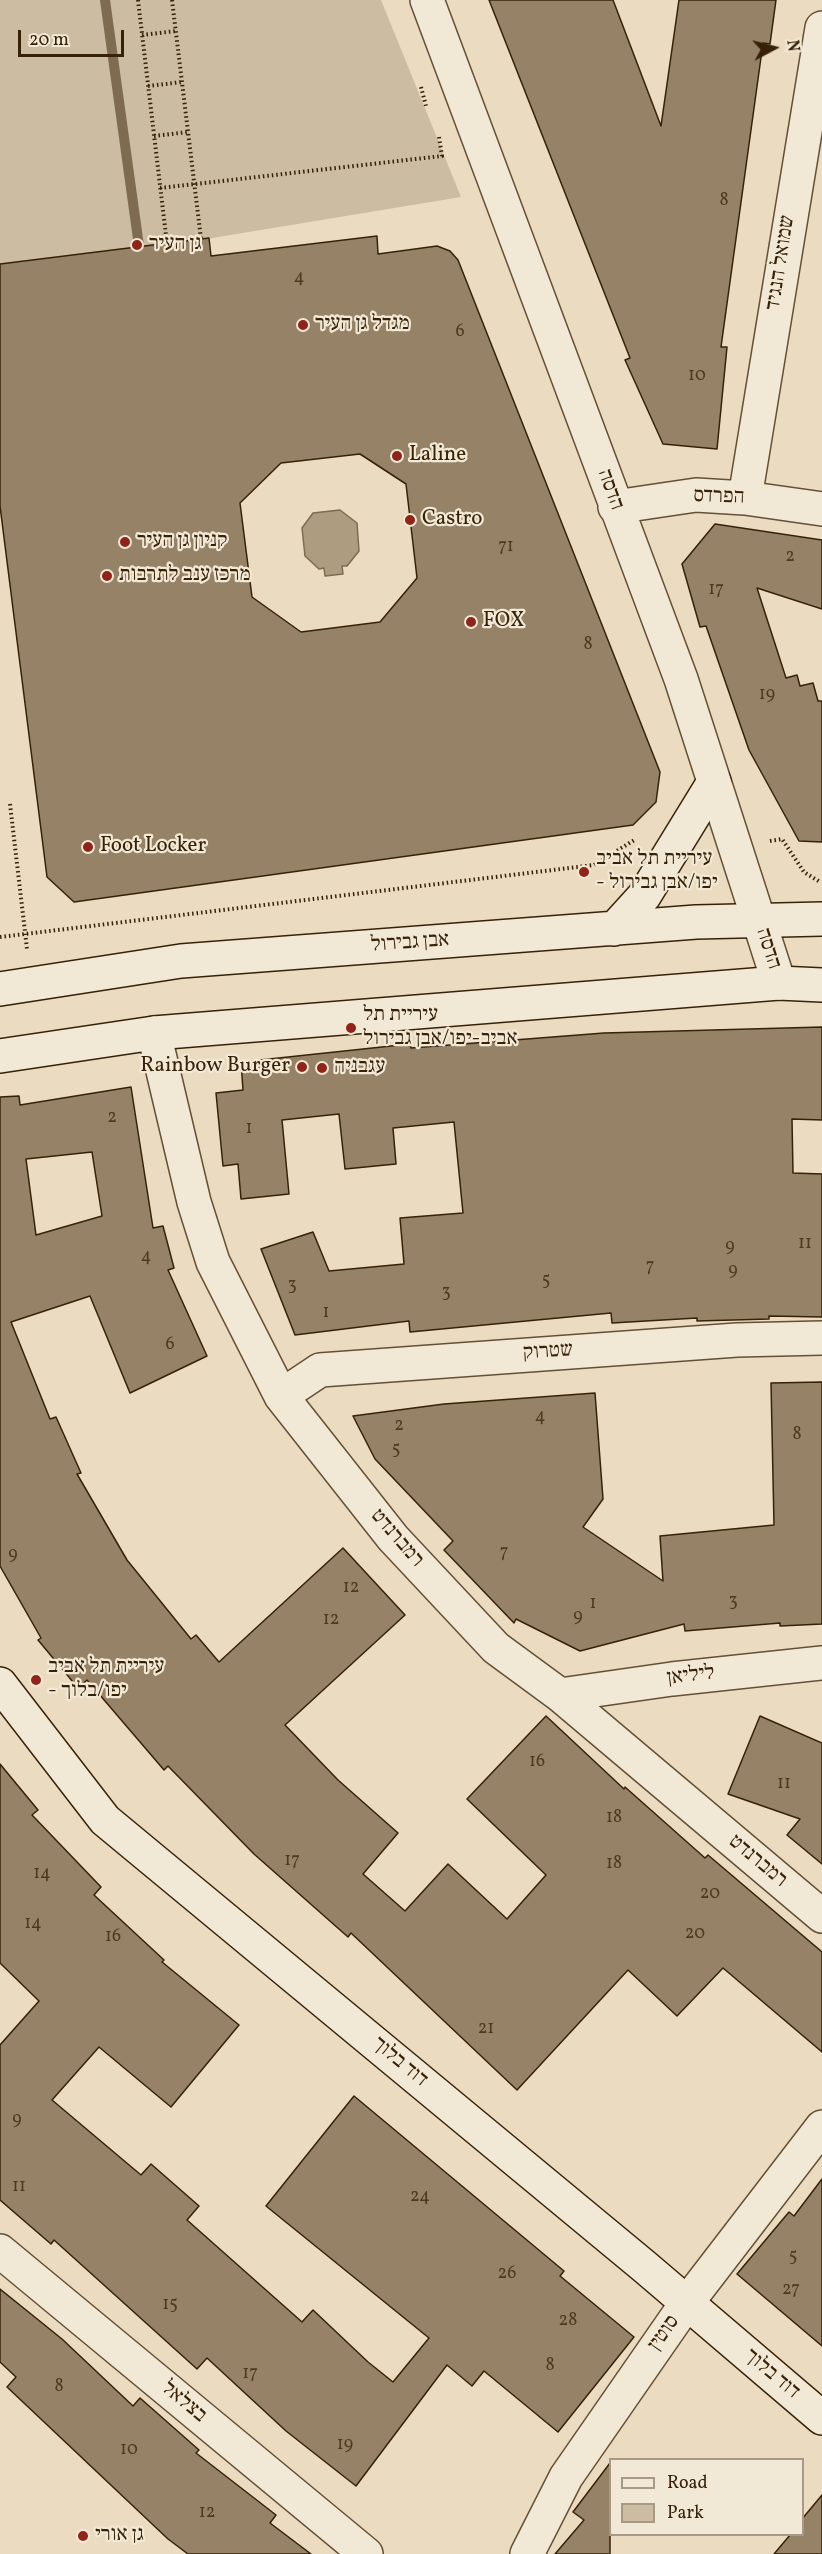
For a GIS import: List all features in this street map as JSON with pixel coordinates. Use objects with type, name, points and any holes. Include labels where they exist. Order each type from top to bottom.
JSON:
[{"type":"street","name":"הדסה","points":[[427,0],[681,679],[778,984]]},
{"type":"street","name":"שמואל הנגיד","points":[[745,498],[809,176],[822,28]]},
{"type":"street","name":"הפרדס","points":[[615,507],[696,495],[745,498],[822,509]]},
{"type":"street","points":[[614,929],[644,896],[714,782]]},
{"type":"street","name":"אבן גבירול","points":[[16,986],[181,961],[758,919],[822,919]]},
{"type":"street","points":[[0,1056],[154,1033],[778,984],[822,985]]},
{"type":"street","name":"רמברנדט","points":[[154,1033],[194,1202],[213,1262],[281,1396],[401,1546],[496,1648],[560,1695],[822,1916]]},
{"type":"street","name":"שטרוק","points":[[281,1396],[320,1370],[737,1340],[822,1338]]},
{"type":"street","name":"ליליאן","points":[[560,1695],[672,1679],[822,1663]]},
{"type":"street","name":"דוד בלוך","points":[[0,1684],[105,1820],[822,2418]]},
{"type":"street","name":"סוטין","points":[[527,2554],[566,2477],[686,2304],[822,2127]]},
{"type":"street","name":"בצלאל","points":[[0,2252],[366,2554]]},
{"type":"path","points":[[138,0],[167,244]]},
{"type":"path","points":[[172,0],[201,239]]},
{"type":"path","points":[[142,35],[176,31]]},
{"type":"path","points":[[422,81],[420,91],[428,109]]},
{"type":"path","points":[[148,86],[182,82]]},
{"type":"path","points":[[160,188],[442,156],[435,127]]},
{"type":"path","points":[[154,136],[188,132]]},
{"type":"path","points":[[10,804],[26,934],[16,986]]},
{"type":"path","points":[[0,937],[594,865]]},
{"type":"green space","points":[[0,0],[381,0],[461,197],[0,273]]},
{"type":"shaded area","points":[[340,510],[357,523],[359,551],[347,566],[342,566],[343,574],[325,576],[324,568],[319,569],[305,556],[302,528],[313,513]]},
{"type":"building","points":[[489,0],[613,0],[661,126],[679,0],[776,0],[770,44],[763,43],[721,347],[727,347],[717,449],[663,444],[625,360],[630,358]]},
{"type":"building","name":"קניון גן העיר","points":[[377,236],[378,254],[437,246],[450,251],[458,260],[660,772],[656,802],[633,825],[74,902],[47,877],[0,506],[0,264],[209,238],[211,256]],"holes":[[[360,454],[406,484],[417,578],[380,622],[301,632],[252,597],[240,503],[281,463]]]},
{"type":"building","points":[[715,524],[822,540],[822,609],[757,588],[786,678],[797,675],[800,686],[813,683],[818,701],[822,701],[822,842],[799,841],[749,750],[706,626],[700,627],[682,564]]},
{"type":"building","points":[[822,1027],[822,1120],[792,1119],[793,1173],[822,1174],[822,1317],[769,1316],[769,1319],[697,1321],[697,1318],[612,1323],[611,1313],[410,1332],[409,1321],[295,1335],[261,1249],[313,1232],[329,1271],[404,1264],[400,1218],[463,1213],[454,1122],[393,1128],[396,1164],[345,1169],[339,1114],[282,1120],[289,1194],[241,1199],[238,1164],[223,1166],[216,1093],[243,1090],[241,1062],[410,1044],[411,1048],[604,1033]]},
{"type":"building","points":[[131,1087],[153,1228],[163,1226],[174,1268],[168,1270],[207,1356],[130,1393],[90,1296],[11,1322],[50,1419],[56,1417],[81,1473],[77,1474],[127,1560],[191,1639],[196,1635],[219,1662],[343,1548],[405,1615],[285,1725],[338,1780],[398,1833],[363,1874],[405,1911],[448,1864],[507,1919],[546,1875],[467,1799],[546,1716],[624,1789],[625,1787],[705,1858],[708,1855],[822,1952],[822,2052],[723,1968],[677,2016],[628,1970],[517,2090],[351,1933],[348,1937],[254,1854],[168,1766],[164,1770],[87,1680],[78,1688],[38,1640],[41,1638],[0,1566],[0,1097],[19,1096],[20,1105]],"holes":[[[92,1152],[102,1216],[36,1235],[26,1159]]]},
{"type":"building","points":[[822,1382],[822,1624],[780,1626],[780,1623],[685,1631],[684,1624],[580,1651],[516,1619],[514,1623],[444,1550],[453,1541],[375,1459],[353,1416],[444,1404],[595,1393],[603,1499],[583,1527],[663,1581],[660,1536],[774,1525],[771,1383]]},
{"type":"building","points":[[760,1716],[822,1743],[822,1864],[787,1835],[800,1819],[728,1794]]},
{"type":"building","points":[[0,1764],[38,1810],[32,1815],[101,1887],[94,1895],[164,1960],[162,1962],[239,2025],[171,2107],[99,2047],[52,2100],[141,2175],[151,2164],[199,2206],[187,2220],[302,2322],[313,2310],[368,2362],[393,2382],[429,2338],[266,2206],[354,2096],[564,2271],[560,2276],[634,2337],[558,2432],[484,2371],[472,2386],[447,2365],[356,2486],[286,2431],[207,2358],[197,2369],[54,2240],[51,2244],[0,2200],[0,2045],[39,2001],[0,1963]]},
{"type":"building","points":[[822,2179],[822,2346],[737,2274],[789,2212],[794,2216]]},
{"type":"building","points":[[0,2289],[62,2339],[133,2406],[140,2398],[199,2450],[196,2453],[276,2515],[270,2523],[311,2554],[188,2554],[168,2539],[7,2387],[16,2377],[0,2362]]},
{"type":"building","points":[[609,2464],[610,2554],[555,2554],[584,2520],[573,2512]]},
{"type":"building","points":[[822,2495],[822,2554],[774,2554],[789,2536],[804,2536],[804,2517]]},
{"type":"waterway","points":[[105,0],[139,246]]},
{"type":"place","name":"גן העיר","points":[[137,245]]},
{"type":"place","name":"מגדל גן העיר","points":[[303,325]]},
{"type":"place","name":"Laline","points":[[397,456]]},
{"type":"place","name":"Castro","points":[[410,520]]},
{"type":"place","name":"קניון גן העיר","points":[[125,542]]},
{"type":"place","name":"מרכז ענב לתרבות","points":[[107,576]]},
{"type":"place","name":"FOX","points":[[471,622]]},
{"type":"place","name":"Foot Locker","points":[[88,847]]},
{"type":"place","name":"עיריית תל אביב - יפו/אבן גבירול","points":[[584,872]]},
{"type":"place","name":"עיריית תל אביב-יפו/אבן גבירול","points":[[351,1028]]},
{"type":"place","name":"Rainbow Burger","points":[[302,1067]]},
{"type":"place","name":"עגבניה","points":[[322,1068]]},
{"type":"place","name":"עיריית תל אביב - יפו/בלוך","points":[[36,1680]]},
{"type":"place","name":"גן אורי","points":[[83,2536]]}]
